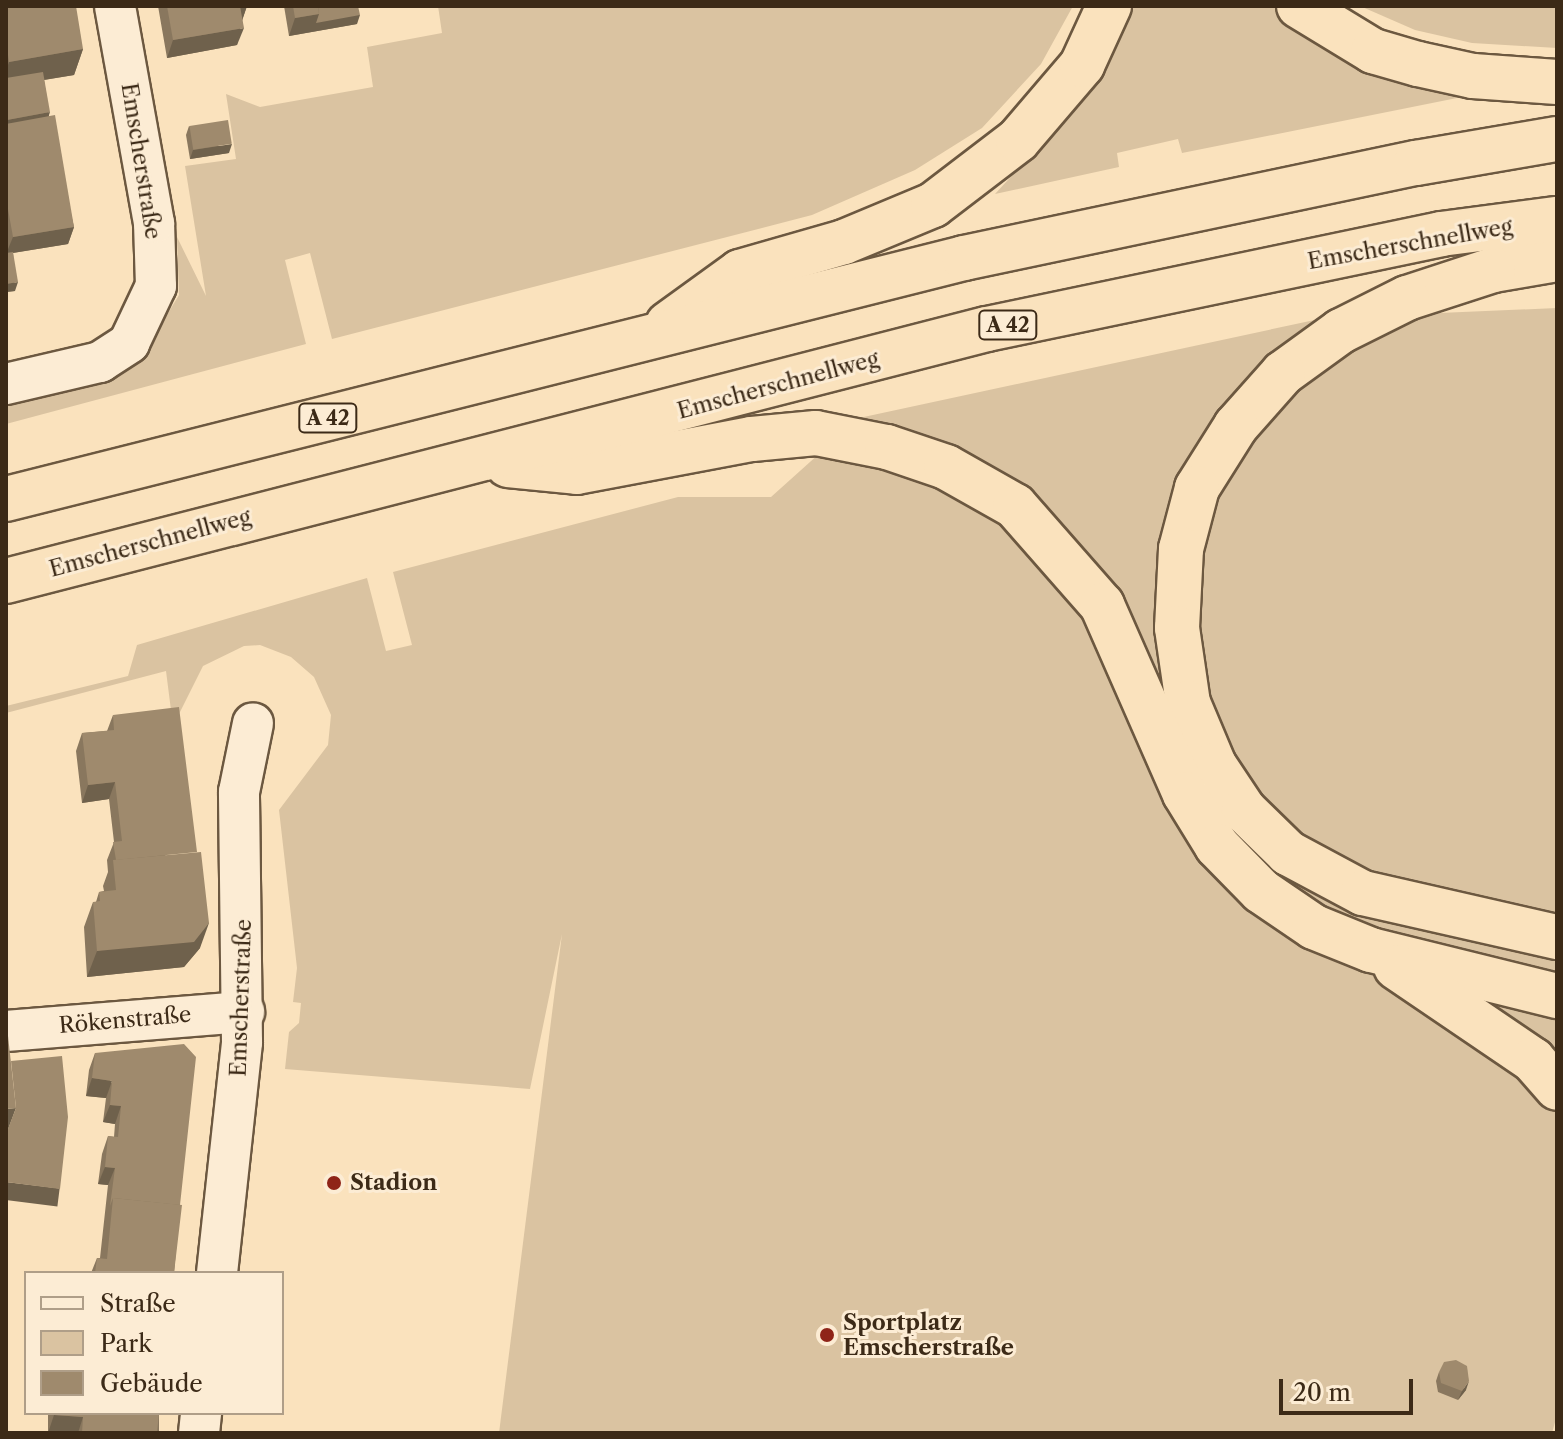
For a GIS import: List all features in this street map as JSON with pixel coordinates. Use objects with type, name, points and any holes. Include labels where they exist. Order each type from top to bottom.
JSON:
[{"type":"highway","points":[[649,338],[740,272],[844,242],[933,205],[1018,140],[1082,65],[1109,6]]},
{"type":"highway","points":[[1299,6],[1373,51],[1473,76],[1557,82]]},
{"type":"highway","name":"A 42","points":[[6,499],[964,258],[1416,163],[1557,139]]},
{"type":"highway","name":"Emscherschnellweg","points":[[6,581],[465,461],[580,437],[987,329],[1441,234],[1557,219]]},
{"type":"highway","points":[[1557,259],[1493,270],[1407,298],[1341,331],[1283,373],[1236,426],[1197,488],[1181,549],[1177,628],[1188,703],[1214,765],[1244,810],[1288,853],[1363,893],[1557,937]]},
{"type":"highway","points":[[465,461],[577,472],[752,439],[816,433],[887,447],[946,467],[1015,506],[1102,605],[1185,794],[1217,846],[1261,891],[1314,927],[1371,950],[1557,996]]},
{"type":"highway","points":[[1501,925],[1557,909]]},
{"type":"highway","points":[[1371,950],[1533,1060],[1557,1088]]},
{"type":"street","name":"Emscherstraße","points":[[6,384],[100,362],[129,343],[146,315],[156,286],[154,223],[115,6]]},
{"type":"street","name":"Emscherstraße","points":[[217,1271],[244,1012],[239,792],[253,723]]},
{"type":"street","name":"Rökenstraße","points":[[6,1031],[244,1012]]},
{"type":"green space","points":[[438,6],[1073,6],[1041,64],[982,128],[915,170],[812,215],[332,339],[310,253],[285,260],[306,344],[6,424],[6,401],[145,351],[179,295],[177,237],[206,296],[185,166],[236,159],[226,94],[260,107],[373,87],[367,47],[442,33]]},
{"type":"green space","points":[[1133,6],[1274,6],[1285,16],[1455,92],[1457,98],[1182,153],[1178,139],[1117,153],[1119,167],[995,194],[1094,86]]},
{"type":"green space","points":[[1360,6],[1557,6],[1557,48],[1472,43],[1415,30]]},
{"type":"green space","points":[[1557,308],[1557,1415],[1552,1433],[499,1433],[562,934],[530,1089],[285,1069],[289,1032],[299,1023],[301,1003],[293,1002],[297,968],[279,810],[328,745],[331,715],[314,677],[291,657],[260,645],[244,646],[203,666],[173,726],[166,671],[6,713],[6,706],[128,676],[137,645],[367,578],[386,651],[412,645],[393,572],[678,497],[771,497],[859,418],[1324,318]]},
{"type":"building","points":[[6,6],[76,6],[83,49],[9,62]]},
{"type":"building","points":[[167,6],[240,6],[244,28],[173,40]]},
{"type":"building","points":[[293,6],[318,6],[319,14],[295,18]]},
{"type":"building","points":[[318,6],[358,6],[360,15],[316,23]]},
{"type":"building","points":[[43,72],[50,112],[7,120],[6,78]]},
{"type":"building","points":[[55,115],[74,227],[13,237],[6,198],[6,124]]},
{"type":"building","points":[[228,120],[232,144],[193,150],[189,126]]},
{"type":"building","points":[[13,252],[18,282],[6,284],[6,253]]},
{"type":"building","points":[[179,707],[197,852],[116,860],[113,842],[122,841],[115,782],[88,785],[82,733],[114,730],[113,715]]},
{"type":"building","points":[[201,852],[209,923],[194,942],[97,951],[93,902],[100,901],[99,892],[116,890],[113,860]]},
{"type":"building","points":[[6,1036],[16,1108],[6,1109]]},
{"type":"building","points":[[184,1044],[196,1057],[180,1205],[113,1198],[110,1206],[115,1168],[105,1167],[108,1136],[118,1137],[121,1106],[110,1105],[112,1081],[92,1078],[95,1053]]},
{"type":"building","points":[[62,1056],[68,1117],[60,1189],[6,1182],[6,1134],[16,1108],[11,1061]]},
{"type":"building","points":[[113,1198],[182,1205],[174,1271],[95,1271],[97,1258],[107,1259]]},
{"type":"building","points":[[1456,1360],[1467,1366],[1469,1381],[1462,1391],[1441,1383],[1439,1372],[1444,1362]]},
{"type":"building","points":[[54,1415],[159,1415],[157,1433],[82,1433],[83,1417]]},
{"type":"place","name":"Stadion","points":[[334,1183]]},
{"type":"place","name":"Sportplatz Emscherstraße","points":[[827,1335]]}]
